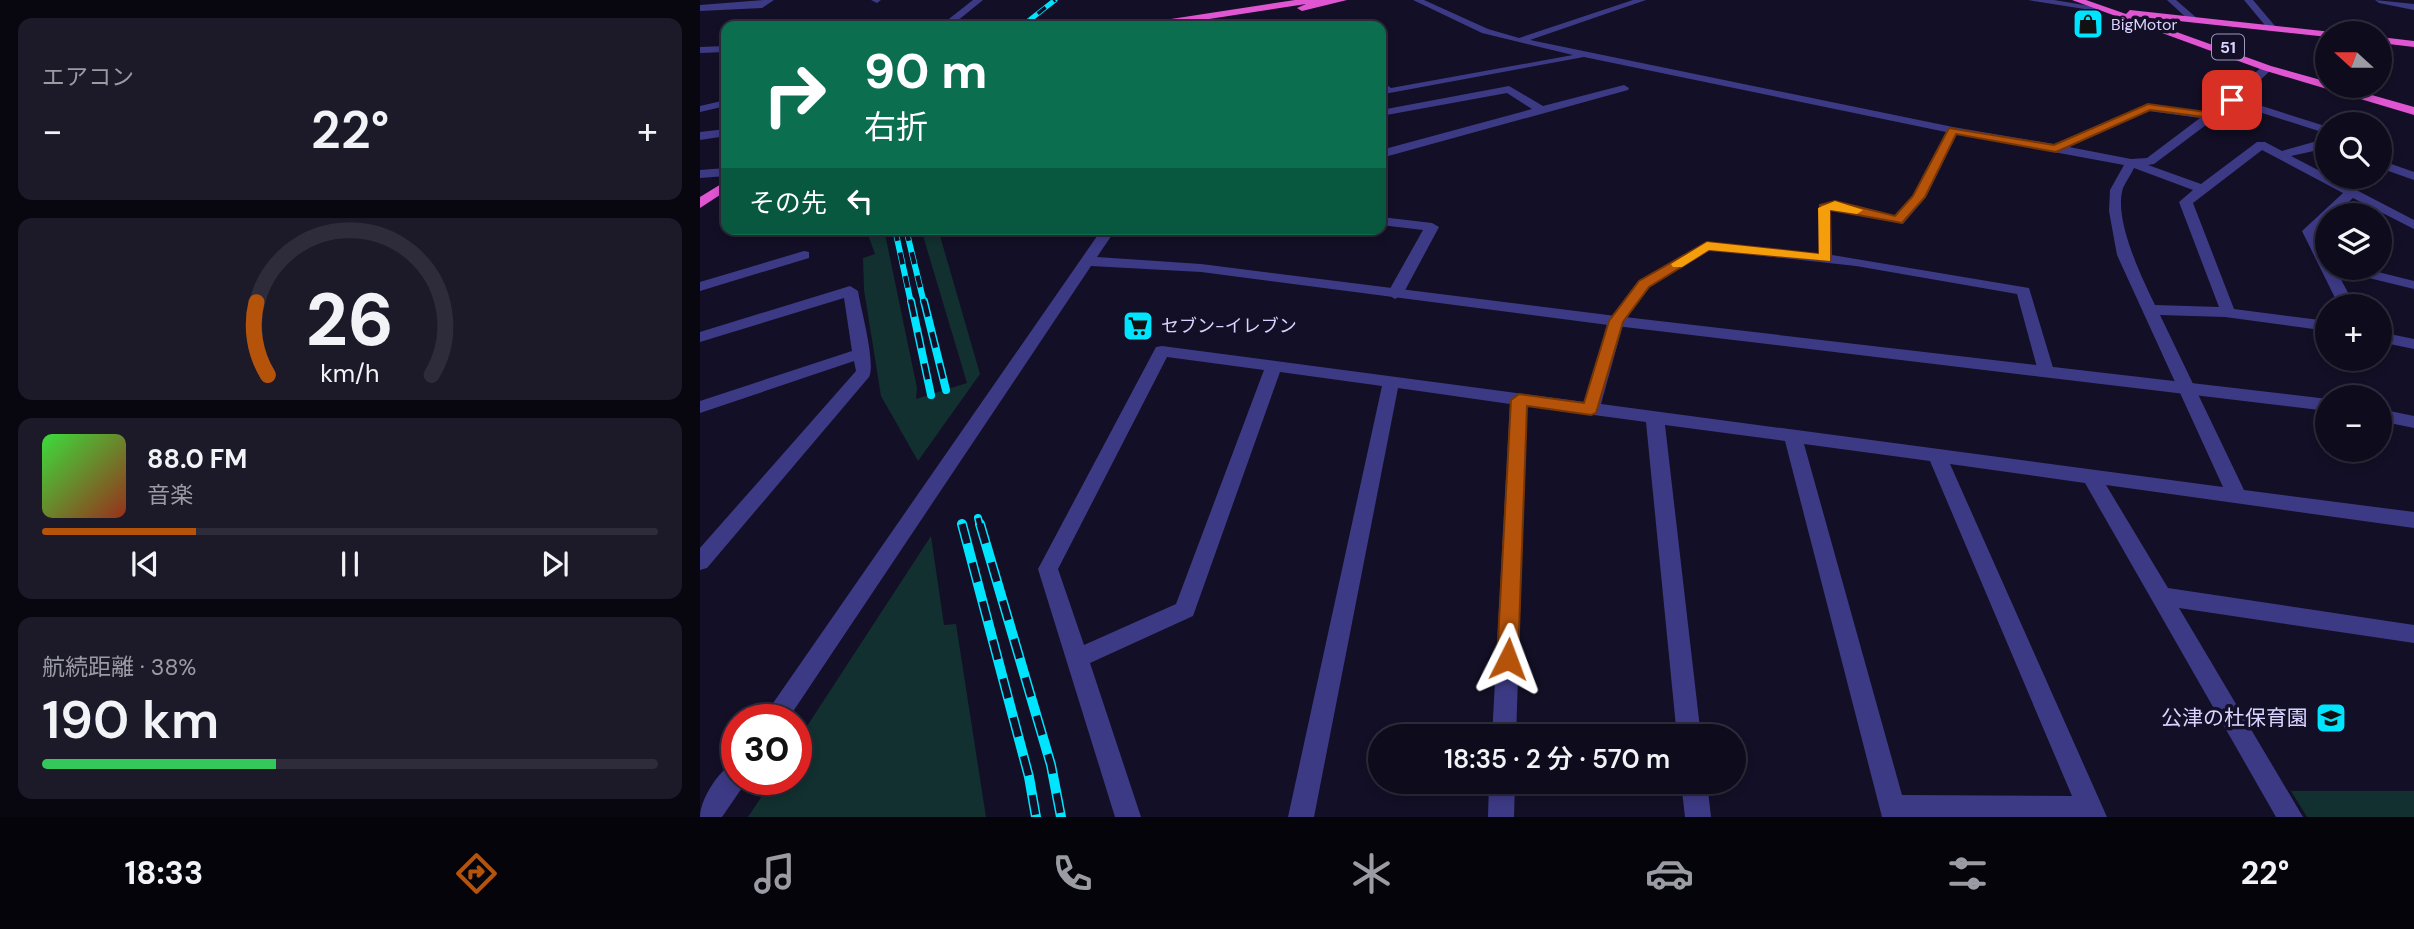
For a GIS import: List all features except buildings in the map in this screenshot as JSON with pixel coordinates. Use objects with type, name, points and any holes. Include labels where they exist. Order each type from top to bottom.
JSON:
[{"type":"highway","points":[[1186,21],[1314,0]]},
{"type":"highway","points":[[1219,21],[1342,0]]},
{"type":"highway","name":"51","points":[[2077,0],[2097,4],[2267,68],[2414,111]]},
{"type":"highway","points":[[2097,4],[2130,12],[2315,33]]},
{"type":"highway","name":"51","points":[[2130,12],[2315,74]]},
{"type":"highway","points":[[2392,41],[2414,44]]},
{"type":"highway","points":[[2392,97],[2414,103]]},
{"type":"highway","points":[[700,204],[721,189]]},
{"type":"street","points":[[700,8],[762,5],[770,0]]},
{"type":"street","points":[[952,21],[979,0]]},
{"type":"street","points":[[1417,0],[1485,31],[1519,41],[1953,131],[2130,163],[2202,189]]},
{"type":"street","points":[[1519,41],[1642,0]]},
{"type":"street","points":[[2032,0],[2097,4]]},
{"type":"street","points":[[2171,0],[2194,20]]},
{"type":"street","points":[[2248,0],[2272,28]]},
{"type":"street","points":[[2379,0],[2414,7]]},
{"type":"street","points":[[700,43],[721,43]]},
{"type":"street","points":[[700,50],[721,49]]},
{"type":"street","points":[[1386,90],[1388,92],[1589,55]]},
{"type":"street","points":[[2130,163],[2150,161],[2232,100],[2267,68]]},
{"type":"street","points":[[1386,151],[1625,88]]},
{"type":"street","points":[[1386,112],[1509,89],[1541,110]]},
{"type":"street","points":[[2232,100],[2315,135]]},
{"type":"street","points":[[700,109],[721,104]]},
{"type":"street","points":[[2056,148],[2148,107],[2208,116]]},
{"type":"street","points":[[1825,258],[1824,208],[1835,205],[1898,221],[1919,197],[1953,131]]},
{"type":"street","points":[[700,136],[721,134]]},
{"type":"street","points":[[2280,155],[2315,144]]},
{"type":"street","points":[[2225,312],[2227,306],[2186,202],[2261,145],[2414,225]]},
{"type":"street","points":[[2130,163],[2116,190],[2116,211],[2124,255],[2237,496]]},
{"type":"street","points":[[2392,168],[2414,176]]},
{"type":"street","points":[[700,174],[721,172]]},
{"type":"street","points":[[2340,203],[2351,193]]},
{"type":"street","points":[[1386,222],[1432,227],[1395,294]]},
{"type":"street","points":[[2315,226],[2309,231],[2315,242]]},
{"type":"street","points":[[784,704],[1105,235]]},
{"type":"street","points":[[1591,410],[1616,321],[1644,284],[1707,246],[1825,258],[2024,291],[2046,372]]},
{"type":"street","points":[[700,287],[804,255]]},
{"type":"street","points":[[1087,261],[1202,268],[1616,321],[2315,403]]},
{"type":"street","points":[[2392,280],[2414,285]]},
{"type":"street","points":[[700,337],[850,291],[864,371],[700,562]]},
{"type":"street","points":[[2151,310],[2225,312],[2315,324]]},
{"type":"street","points":[[2392,339],[2414,344]]},
{"type":"street","points":[[1128,817],[1048,569],[1162,351],[2414,520]]},
{"type":"street","points":[[700,407],[862,353]]},
{"type":"street","points":[[1076,659],[1185,610],[1273,368]]},
{"type":"street","points":[[1301,817],[1391,383]]},
{"type":"street","points":[[1505,724],[1519,400]]},
{"type":"street","points":[[2392,417],[2414,422]]},
{"type":"street","points":[[1655,419],[1688,724]]},
{"type":"street","points":[[1793,437],[1894,813],[2093,813],[1937,455]]},
{"type":"street","points":[[2091,476],[2290,817]]},
{"type":"street","points":[[2160,596],[2414,634]]},
{"type":"street","points":[[1501,817],[1502,794]]},
{"type":"street","points":[[1695,794],[1698,817]]},
{"type":"street","points":[[706,817],[722,795]]},
{"type":"green space","points":[[868,235],[885,235],[917,388],[916,399],[967,383],[923,235],[940,235],[980,374],[918,461],[881,396],[864,290],[863,258],[875,254]]},
{"type":"green space","points":[[931,536],[944,625],[956,624],[986,817],[748,817],[762,795],[812,795],[812,718]]},
{"type":"green space","points":[[2291,791],[2414,791],[2414,817],[2307,817]]},
{"type":"railway","points":[[1028,21],[1055,0]]},
{"type":"railway","points":[[896,235],[911,303]]},
{"type":"railway","points":[[907,235],[924,303]]},
{"type":"railway","points":[[911,301],[931,395]]},
{"type":"railway","points":[[924,301],[946,390]]},
{"type":"railway","points":[[978,518],[980,526]]},
{"type":"railway","points":[[962,524],[1029,777],[1036,817]]},
{"type":"railway","points":[[980,524],[1051,765],[1061,817]]},
{"type":"slow traffic","points":[[1677,264],[1707,246],[1825,258],[1824,208],[1835,205],[1857,210]]},
{"type":"place","name":"BigMotor","points":[[2088,24]]},
{"type":"place","name":"セブン-イレブン","points":[[1138,326]]},
{"type":"place","name":"公津の杜保育園","points":[[2331,718]]},
{"type":"route","points":[[1508,659],[1519,400],[1591,410],[1616,321],[1644,284],[1707,246],[1825,258],[1824,208],[1835,205],[1898,221],[1919,197],[1953,131],[2056,148],[2148,107],[2208,116],[2232,100]]}]
